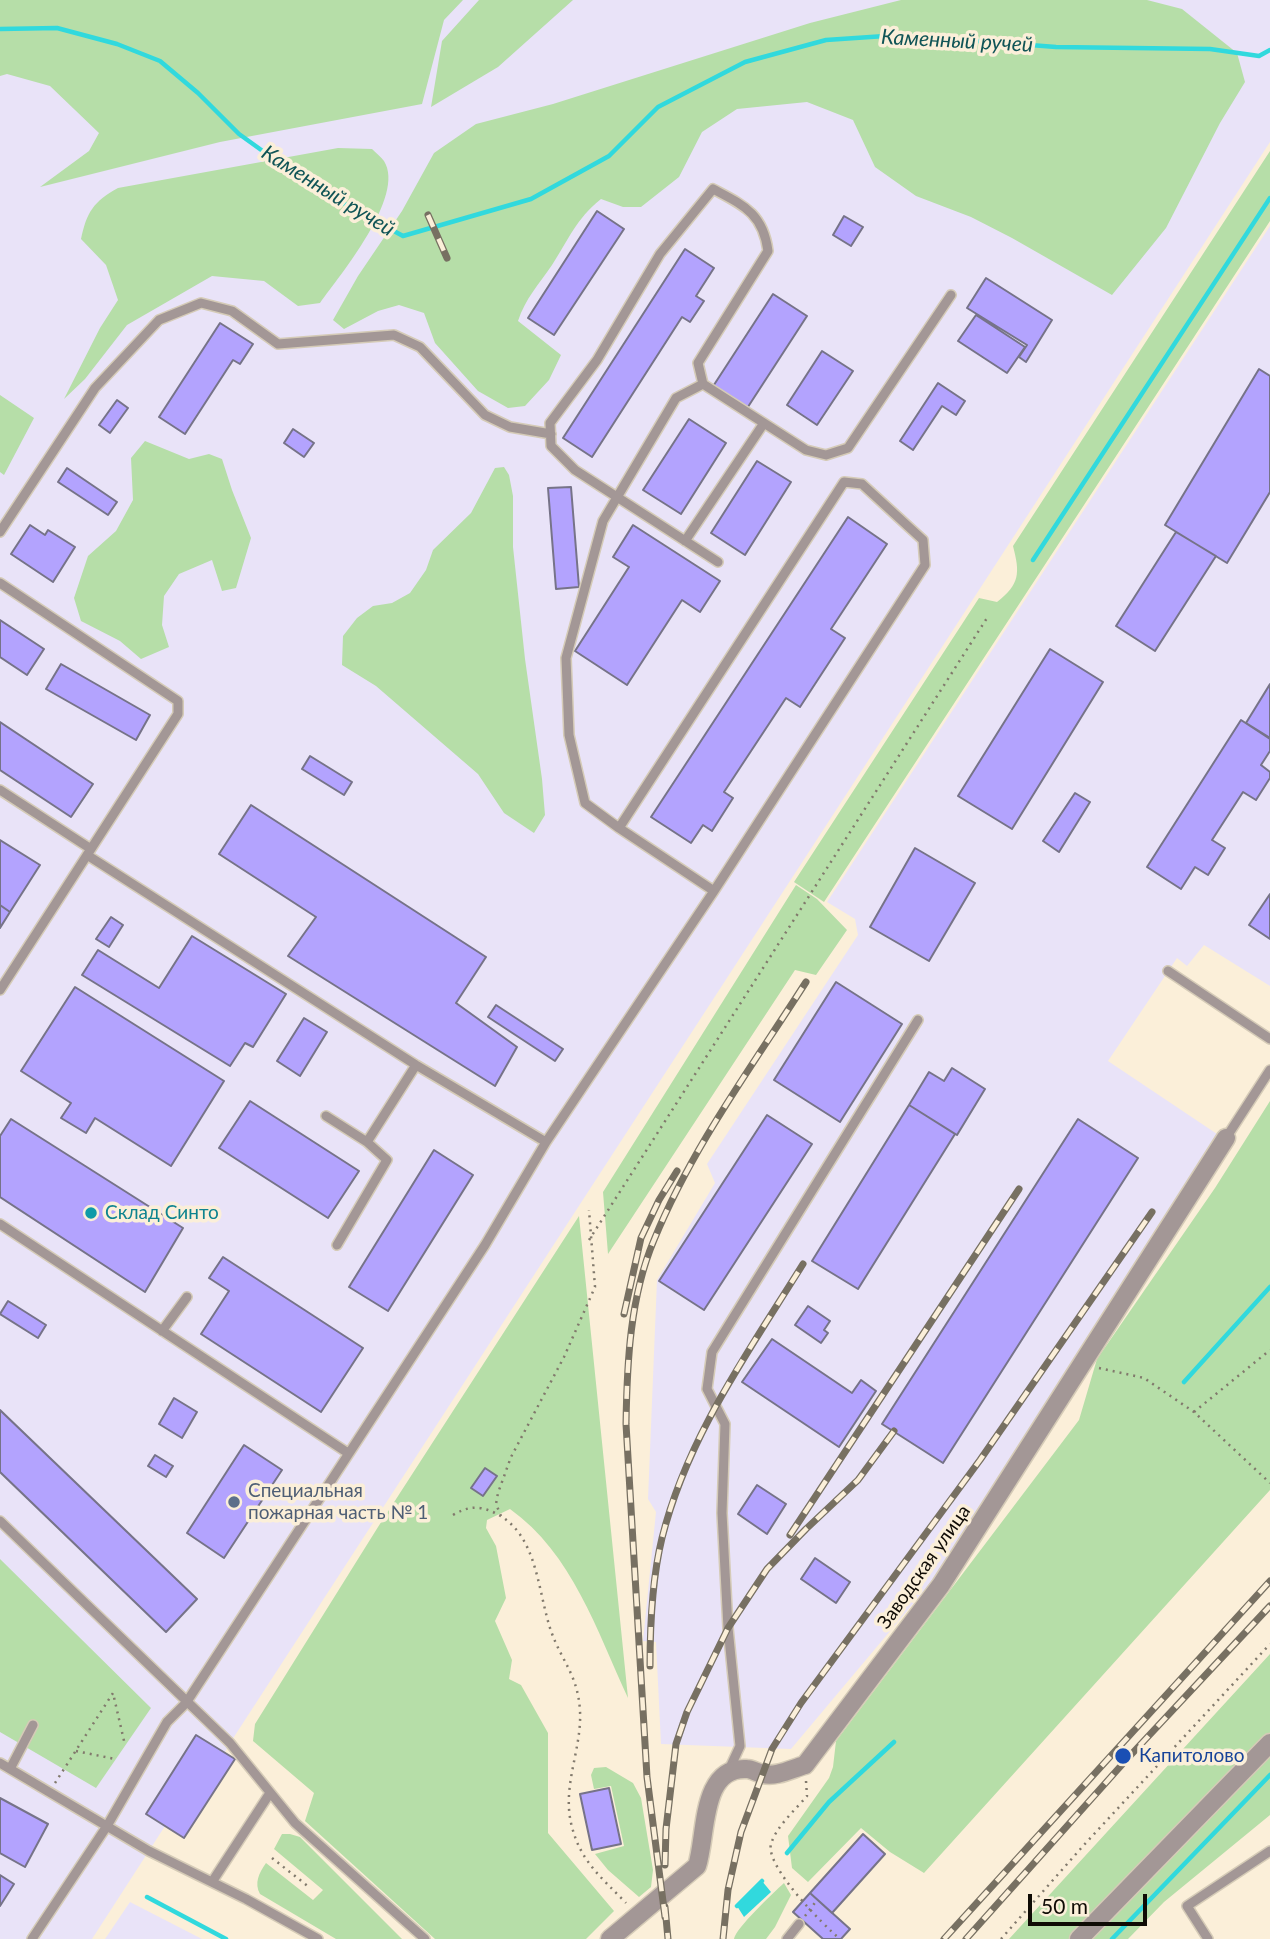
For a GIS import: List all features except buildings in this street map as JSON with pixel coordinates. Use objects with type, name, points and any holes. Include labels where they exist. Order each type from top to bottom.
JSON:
[{"type":"street","name":"Заводская улица","points":[[805,1765],[941,1585],[1226,1138]]},
{"type":"street","points":[[1079,1939],[1270,1743]]},
{"type":"street","points":[[610,1939],[697,1866],[703,1850],[709,1799],[717,1783],[728,1772],[748,1769],[763,1774],[777,1774],[805,1765]]},
{"type":"lane","points":[[718,562],[575,470],[551,446],[550,423],[597,360],[660,254],[713,189],[746,207],[765,231],[768,251],[698,363],[703,384],[806,450],[826,455],[848,448],[951,295]]},
{"type":"lane","points":[[0,532],[95,388],[159,320],[201,303],[232,311],[278,344],[394,335],[419,347],[485,415],[510,427],[551,434]]},
{"type":"lane","points":[[703,384],[676,398],[603,521],[566,657],[569,735],[585,803],[715,891]]},
{"type":"lane","points":[[685,541],[764,423]]},
{"type":"lane","points":[[32,1939],[107,1826],[167,1722],[186,1703],[485,1245],[546,1142],[715,891],[925,565],[923,540],[862,484],[844,482],[619,828]]},
{"type":"lane","points":[[0,583],[178,701],[178,714],[0,990]]},
{"type":"lane","points":[[0,790],[89,852],[416,1065],[546,1142]]},
{"type":"lane","points":[[1168,971],[1270,1039]]},
{"type":"lane","points":[[728,1772],[740,1746],[728,1628],[723,1526],[725,1424],[707,1390],[712,1352],[918,1020]]},
{"type":"lane","points":[[367,1142],[416,1065]]},
{"type":"lane","points":[[1226,1138],[1270,1070]]},
{"type":"lane","points":[[326,1116],[367,1142],[387,1160],[337,1245]]},
{"type":"lane","points":[[0,1224],[348,1453]]},
{"type":"lane","points":[[162,1331],[187,1297]]},
{"type":"lane","points":[[0,1521],[230,1743],[295,1823],[425,1939]]},
{"type":"lane","points":[[10,1769],[33,1725]]},
{"type":"lane","points":[[0,1763],[107,1826],[318,1939]]},
{"type":"lane","points":[[212,1882],[270,1793]]},
{"type":"lane","points":[[1208,1939],[1186,1906],[1270,1851]]},
{"type":"lane","points":[[787,1939],[799,1924]]},
{"type":"path","points":[[589,1240],[987,618]]},
{"type":"path","points":[[501,1516],[496,1504],[511,1457],[564,1357],[595,1287],[589,1240],[589,1210]]},
{"type":"path","points":[[1194,1412],[1270,1350]]},
{"type":"path","points":[[1082,1365],[1144,1378],[1194,1412],[1270,1483]]},
{"type":"path","points":[[453,1515],[467,1507],[486,1509],[501,1516],[518,1530],[526,1547],[542,1588],[550,1629],[574,1676],[580,1710],[579,1739],[568,1792],[568,1810],[578,1846],[587,1863],[639,1915]]},
{"type":"path","points":[[1001,1939],[1270,1644]]},
{"type":"path","points":[[50,1792],[113,1693],[125,1745]]},
{"type":"path","points":[[76,1751],[115,1759]]},
{"type":"path","points":[[805,1765],[807,1796],[771,1843],[770,1853],[809,1910],[840,1939]]},
{"type":"path","points":[[272,1858],[309,1887]]},
{"type":"path","points":[[799,1924],[817,1900]]},
{"type":"shaded area","points":[[0,0],[1270,0],[1270,142],[230,1743],[225,1752],[235,1759],[184,1838],[165,1826],[92,1939],[0,1939]]},
{"type":"shaded area","points":[[1270,226],[1270,986],[1204,945],[1187,966],[1177,958],[1108,1061],[1217,1134],[933,1580],[791,1749],[661,1744],[656,1642],[643,1641],[656,1512],[648,1499],[657,1280],[715,1183],[707,1164],[858,935],[855,919],[827,902]]},
{"type":"shaded area","points":[[130,1902],[202,1939],[105,1939]]},
{"type":"green space","points":[[0,0],[463,0],[444,20],[422,104],[220,142],[40,187],[89,151],[99,133],[50,86],[7,74],[0,76]]},
{"type":"green space","points":[[479,0],[573,0],[498,67],[431,107],[442,41]]},
{"type":"green space","points":[[901,0],[1147,0],[1182,9],[1237,53],[1245,82],[1220,123],[1166,228],[1112,295],[971,217],[916,196],[875,167],[853,120],[807,102],[737,109],[702,132],[679,177],[641,207],[623,207],[601,199],[585,214],[528,299],[518,321],[561,355],[549,380],[525,406],[508,408],[478,391],[435,343],[424,313],[399,305],[378,311],[344,329],[333,320],[358,276],[402,211],[434,153],[476,124],[553,104],[810,23]]},
{"type":"green space","points":[[338,148],[372,149],[384,161],[388,176],[386,194],[368,235],[320,303],[298,306],[264,281],[212,276],[127,325],[85,379],[64,399],[100,328],[118,300],[106,265],[81,239],[89,215],[97,203],[118,188]]},
{"type":"green space","points":[[1270,151],[1270,221],[824,902],[794,882],[979,598],[997,602],[1014,583],[1017,564],[1013,546]]},
{"type":"green space","points":[[0,395],[34,418],[4,475],[0,472]]},
{"type":"green space","points":[[145,441],[189,459],[209,454],[222,459],[251,538],[236,588],[222,591],[212,560],[179,574],[164,596],[162,625],[169,647],[141,659],[120,641],[81,621],[74,598],[88,556],[116,531],[133,500],[131,458]]},
{"type":"green space","points":[[504,467],[509,475],[513,496],[513,547],[545,815],[534,833],[504,813],[478,774],[376,686],[342,665],[343,636],[357,618],[373,606],[392,603],[410,593],[426,570],[433,550],[471,513],[495,468]]},
{"type":"green space","points":[[796,885],[817,899],[847,930],[816,975],[795,970],[608,1254],[603,1192]]},
{"type":"green space","points":[[1270,1101],[1270,1490],[924,1873],[890,1852],[861,1828],[808,1882],[792,1868],[788,1836],[829,1778],[836,1741],[1079,1420],[1097,1359],[1215,1188]]},
{"type":"green space","points":[[579,1216],[628,1698],[581,1595],[550,1548],[532,1527],[510,1509],[487,1520],[486,1528],[496,1546],[506,1598],[495,1621],[512,1660],[509,1679],[521,1685],[548,1733],[548,1833],[614,1911],[586,1939],[435,1939],[305,1821],[314,1793],[253,1741],[255,1724],[378,1527]]},
{"type":"green space","points":[[0,1559],[151,1708],[96,1788],[0,1732]]},
{"type":"green space","points":[[1270,1654],[1270,1815],[1164,1902],[1128,1939],[1009,1939]]},
{"type":"green space","points":[[606,1767],[633,1783],[641,1798],[653,1870],[651,1887],[639,1897],[608,1870],[595,1854],[624,1846],[611,1786],[594,1789],[591,1775],[594,1768]]},
{"type":"green space","points":[[282,1834],[300,1837],[402,1939],[336,1939],[260,1894],[258,1878],[266,1863],[313,1900],[323,1890],[274,1849]]},
{"type":"green space","points":[[784,1883],[791,1895],[766,1939],[734,1939],[748,1919]]},
{"type":"water","points":[[762,1881],[771,1892],[744,1917],[737,1906]]},
{"type":"waterway","name":"Каменный ручей","points":[[0,29],[57,28],[117,44],[160,61],[198,93],[239,134],[310,185],[403,236],[531,199],[609,156],[658,107],[745,62],[826,40],[900,35],[1056,47],[1210,49],[1259,56],[1270,50]]},
{"type":"waterway","points":[[1033,560],[1270,198]]},
{"type":"waterway","points":[[1184,1382],[1270,1287]]},
{"type":"waterway","points":[[787,1853],[829,1802],[894,1742]]},
{"type":"waterway","points":[[1112,1939],[1270,1775]]},
{"type":"waterway","points":[[737,1906],[762,1881]]},
{"type":"waterway","points":[[147,1897],[226,1939]]},
{"type":"railway","points":[[428,215],[447,258]]},
{"type":"railway","points":[[665,1917],[647,1777],[626,1424],[631,1330],[646,1262],[686,1172],[724,1107],[806,982]]},
{"type":"railway","points":[[624,1314],[641,1238],[659,1200],[677,1171]]},
{"type":"railway","points":[[790,1535],[1019,1189]]},
{"type":"railway","points":[[723,1939],[728,1890],[741,1832],[772,1749],[801,1703],[980,1460],[1152,1212]]},
{"type":"railway","points":[[650,1666],[656,1569],[673,1501],[703,1430],[741,1362],[803,1264]]},
{"type":"railway","points":[[665,1865],[666,1829],[676,1744],[687,1712],[728,1628],[767,1569],[858,1480],[894,1431]]},
{"type":"railway","points":[[944,1939],[1270,1581]]},
{"type":"railway","points":[[966,1939],[1127,1759],[1270,1606]]},
{"type":"railway","points":[[665,1907],[668,1939]]},
{"type":"place","name":"Склад Синто","points":[[91,1213]]},
{"type":"place","name":"Специальная пожарная часть № 1","points":[[234,1502]]},
{"type":"place","name":"Капитолово","points":[[1123,1756]]}]
